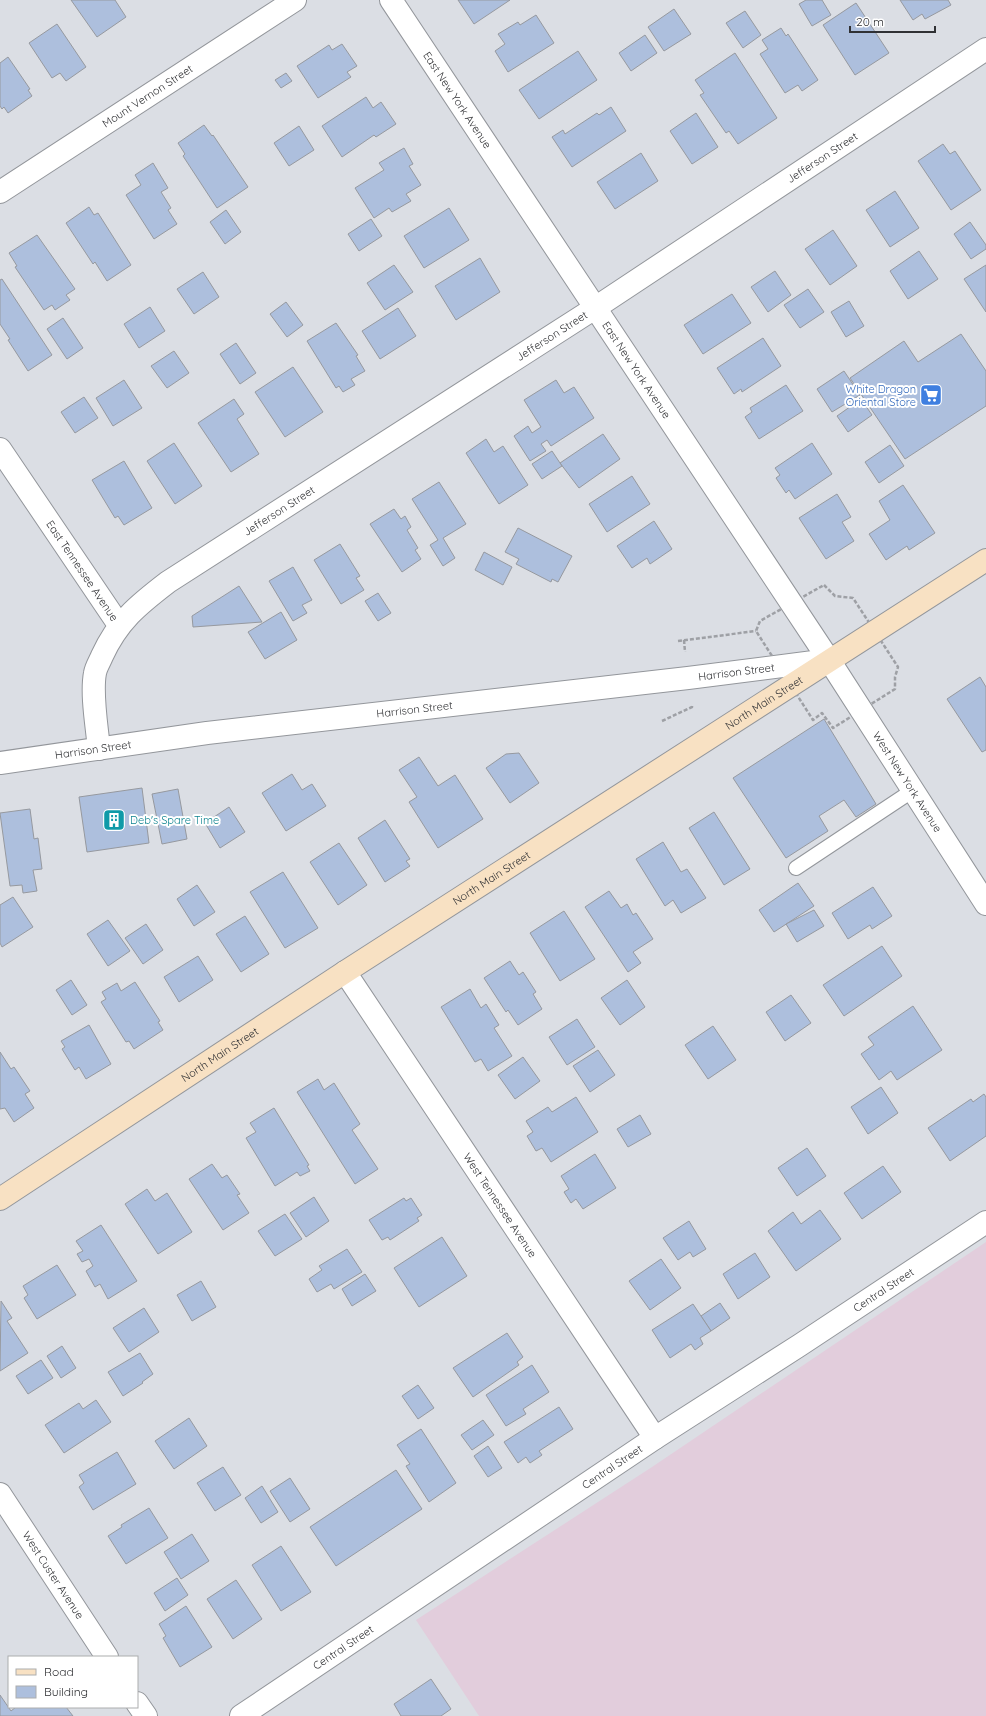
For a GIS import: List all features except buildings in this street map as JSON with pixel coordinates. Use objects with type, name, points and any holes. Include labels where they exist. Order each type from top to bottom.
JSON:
[{"type":"main road","name":"North Main Street","points":[[0,1199],[345,972],[986,560]]},
{"type":"street","name":"Mount Vernon Street","points":[[0,192],[295,0]]},
{"type":"street","name":"East New York Avenue","points":[[391,0],[829,660]]},
{"type":"street","name":"Jefferson Street","points":[[119,625],[141,602],[168,582],[595,308],[986,49]]},
{"type":"street","name":"East Tennessee Avenue","points":[[0,449],[119,625],[95,672],[94,700],[98,749]]},
{"type":"street","name":"Harrison Street","points":[[0,763],[207,733],[688,678],[829,660]]},
{"type":"street","name":"West New York Avenue","points":[[829,660],[986,904]]},
{"type":"street","name":"West Tennessee Avenue","points":[[345,972],[655,1438]]},
{"type":"street","name":"Central Street","points":[[241,1716],[655,1438],[800,1345],[986,1222]]},
{"type":"street","name":"West Custer Avenue","points":[[0,1494],[106,1656]]},
{"type":"street","points":[[138,1704],[146,1716]]},
{"type":"lane","points":[[796,868],[912,791]]},
{"type":"path","points":[[678,641],[756,630]]},
{"type":"shaded area","points":[[986,1242],[986,1716],[479,1716],[416,1620],[652,1467]]},
{"type":"place","name":"White Dragon Oriental Store","points":[[931,395]]},
{"type":"place","name":"Deb's Spare Time","points":[[114,820]]}]
